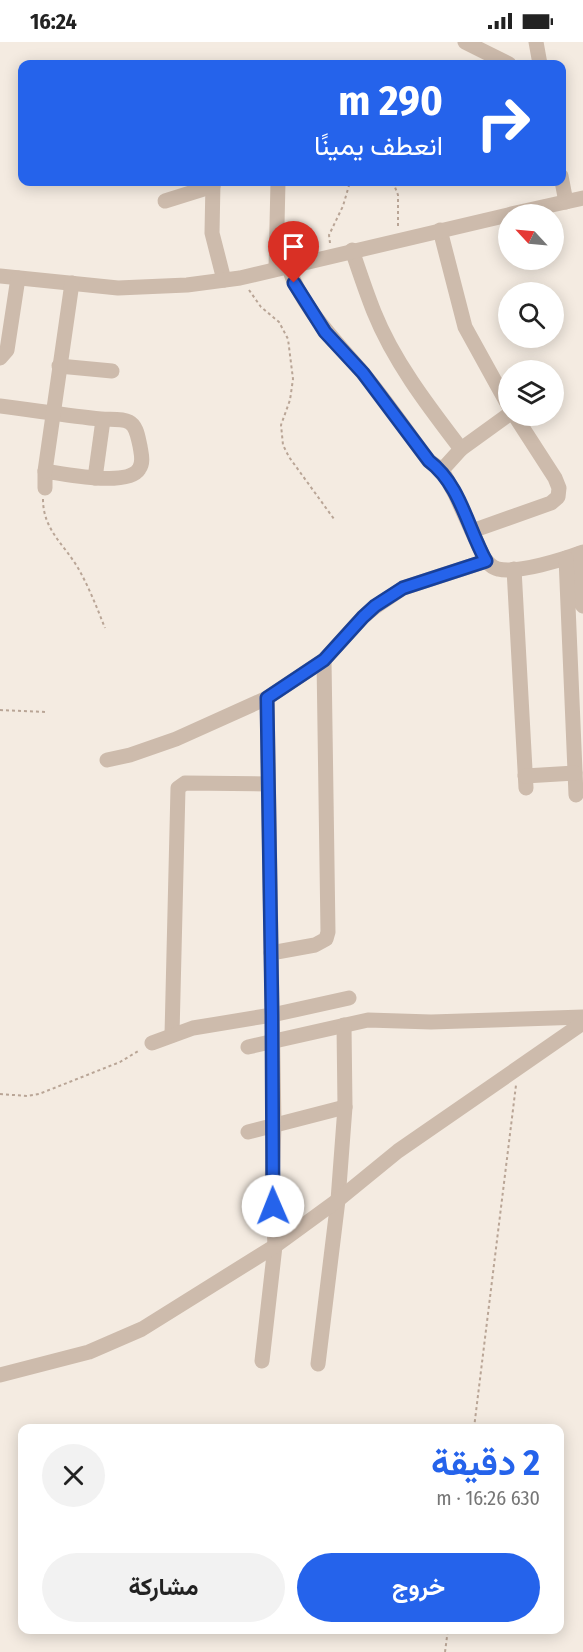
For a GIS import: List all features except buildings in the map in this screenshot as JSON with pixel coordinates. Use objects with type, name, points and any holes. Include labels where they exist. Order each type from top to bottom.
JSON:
[{"type":"street","points":[[465,42],[501,60]]},
{"type":"street","points":[[536,42],[539,60]]},
{"type":"street","points":[[165,201],[207,186]]},
{"type":"street","points":[[213,186],[212,233],[224,280]]},
{"type":"street","points":[[279,186],[282,267],[325,332],[363,373],[429,461],[442,470],[486,561],[496,569],[514,569],[538,566],[576,555]]},
{"type":"street","points":[[563,186],[566,202]]},
{"type":"street","points":[[557,204],[583,198]]},
{"type":"street","points":[[0,276],[118,288],[155,288],[224,280],[498,218]]},
{"type":"street","points":[[440,230],[465,327],[498,387]]},
{"type":"street","points":[[352,250],[374,311],[392,348],[419,392],[461,449]]},
{"type":"street","points":[[0,358],[7,350],[18,278]]},
{"type":"street","points":[[45,488],[52,413],[72,284]]},
{"type":"street","points":[[59,366],[111,371]]},
{"type":"street","points":[[0,406],[103,420],[123,420],[133,425],[139,441],[142,463],[138,471],[130,475],[111,478],[45,471]]},
{"type":"street","points":[[96,478],[103,420]]},
{"type":"street","points":[[442,470],[461,449],[498,422]]},
{"type":"street","points":[[472,531],[551,503],[558,497],[559,489],[555,478],[521,426]]},
{"type":"street","points":[[576,555],[580,602],[583,606]]},
{"type":"street","points":[[576,555],[576,795]]},
{"type":"street","points":[[107,760],[176,740],[267,698],[324,660],[375,606],[403,588],[486,561]]},
{"type":"street","points":[[514,569],[525,782],[575,773]]},
{"type":"street","points":[[271,953],[315,945],[326,939],[328,932],[324,660]]},
{"type":"street","points":[[262,1361],[275,1246],[272,1185],[274,1125],[267,698]]},
{"type":"street","points":[[172,1035],[178,788],[185,783],[268,784]]},
{"type":"street","points":[[152,1044],[193,1028],[272,1015],[349,998]]},
{"type":"street","points":[[248,1047],[368,1020],[431,1022],[583,1017]]},
{"type":"street","points":[[0,1375],[89,1352],[120,1340],[161,1318],[275,1246],[338,1200],[398,1151],[583,1023]]},
{"type":"street","points":[[318,1364],[338,1200],[345,1107],[344,1025]]},
{"type":"street","points":[[248,1132],[345,1107]]},
{"type":"path","points":[[332,255],[329,235],[343,206],[349,186]]},
{"type":"path","points":[[395,186],[398,195],[398,240]]},
{"type":"path","points":[[240,278],[261,307],[279,322],[285,332],[291,352],[293,379],[290,400],[281,425],[283,445],[289,457],[334,519]]},
{"type":"path","points":[[45,488],[43,509],[49,528],[77,566],[105,628]]},
{"type":"path","points":[[0,710],[46,712]]},
{"type":"path","points":[[0,1094],[27,1096],[52,1090],[120,1062],[152,1044]]},
{"type":"path","points":[[474,1424],[515,1100],[514,1071]]},
{"type":"path","points":[[445,1652],[447,1634]]},
{"type":"route","points":[[273,1206],[274,1125],[267,698],[324,660],[375,606],[403,588],[486,561],[442,470],[429,461],[363,373],[325,332],[294,283]]}]
